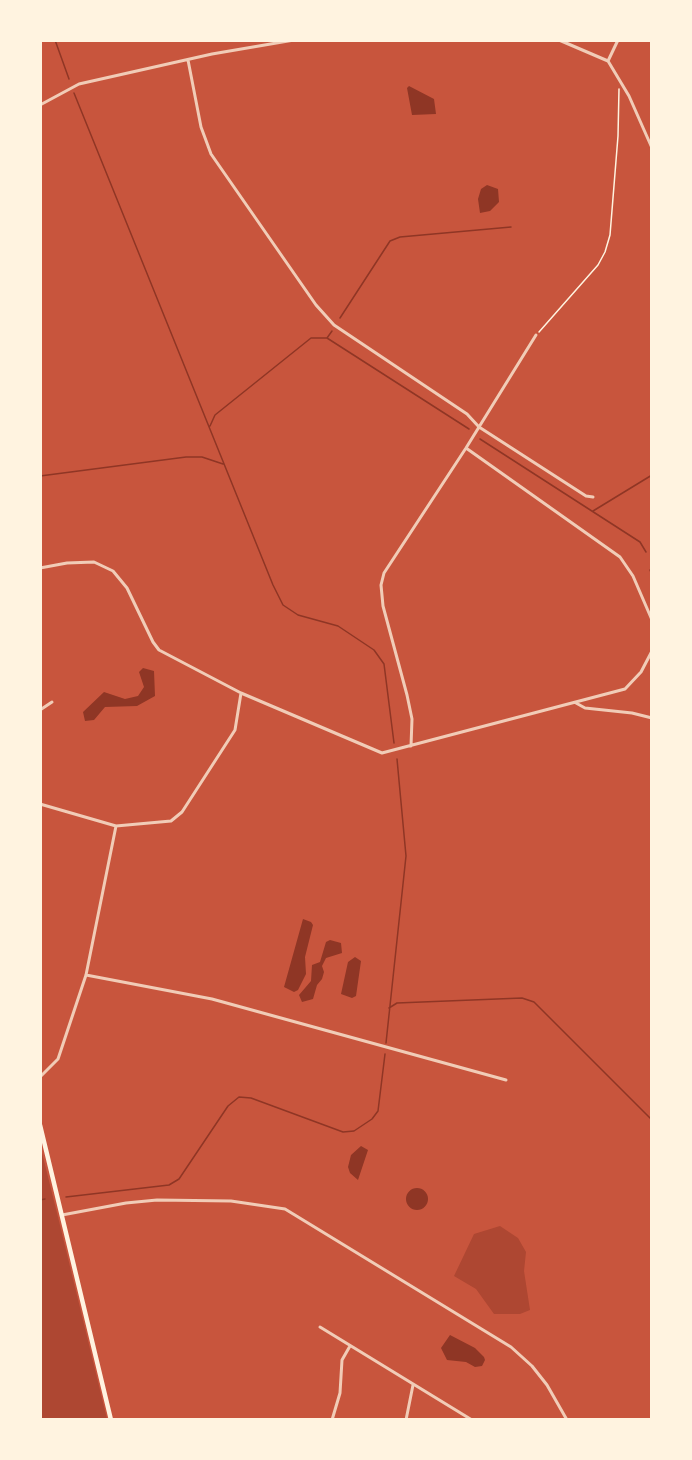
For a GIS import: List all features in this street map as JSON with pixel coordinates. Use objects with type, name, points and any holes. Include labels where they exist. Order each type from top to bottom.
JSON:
[{"type":"main road","points":[[40,1125],[111,1419]]},
{"type":"street","points":[[40,105],[79,84],[294,40]]},
{"type":"street","points":[[559,40],[608,61],[619,79],[651,148]]},
{"type":"street","points":[[608,61],[618,40]]},
{"type":"street","points":[[188,60],[201,127],[211,154],[316,305],[334,325],[467,414],[479,427],[586,496],[593,497]]},
{"type":"street","points":[[411,746],[412,719],[384,606],[381,585],[384,573],[466,448],[536,335]]},
{"type":"street","points":[[466,448],[620,557],[633,576],[651,620]]},
{"type":"street","points":[[40,568],[67,562],[94,562],[113,571],[127,588],[159,650],[241,693],[382,753],[626,689],[640,672],[651,651]]},
{"type":"street","points":[[40,804],[116,826],[171,821],[182,812],[235,730],[241,693]]},
{"type":"street","points":[[40,710],[52,702]]},
{"type":"street","points":[[576,702],[585,708],[632,713],[651,718]]},
{"type":"street","points":[[40,1077],[58,1059],[86,975],[116,826]]},
{"type":"street","points":[[86,975],[212,999],[507,1080]]},
{"type":"street","points":[[62,1215],[157,1200],[231,1201],[285,1209],[511,1347],[532,1366],[547,1385],[567,1419]]},
{"type":"street","points":[[320,1327],[472,1419]]},
{"type":"street","points":[[332,1419],[340,1393],[342,1360],[350,1346]]},
{"type":"street","points":[[406,1419],[413,1385]]},
{"type":"path","points":[[536,335],[598,265],[605,252],[610,235],[618,136],[619,79]]},
{"type":"shaded area","points":[[409,86],[434,99],[436,114],[412,115],[407,88]]},
{"type":"shaded area","points":[[487,185],[498,189],[499,202],[490,211],[480,213],[478,199],[481,189]]},
{"type":"shaded area","points":[[143,668],[154,671],[155,696],[137,706],[105,707],[94,720],[85,721],[83,712],[104,692],[125,699],[138,696],[144,687],[139,672]]},
{"type":"shaded area","points":[[303,919],[313,925],[305,957],[306,974],[298,990],[294,992],[284,987]]},
{"type":"shaded area","points":[[330,940],[341,943],[342,953],[326,958],[322,966],[324,972],[322,979],[317,985],[313,999],[302,1002],[299,995],[311,981],[312,965],[320,962],[326,942]]},
{"type":"shaded area","points":[[355,957],[361,961],[356,996],[352,998],[341,994],[348,962]]},
{"type":"shaded area","points":[[40,1145],[58,1217],[107,1419],[41,1419]]},
{"type":"shaded area","points":[[361,1146],[368,1150],[358,1180],[350,1173],[348,1167],[351,1155]]},
{"type":"shaded area","points":[[413,1188],[421,1188],[428,1195],[428,1203],[421,1210],[413,1210],[406,1203],[406,1195]]},
{"type":"shaded area","points":[[500,1226],[518,1238],[526,1252],[524,1271],[530,1310],[520,1314],[494,1314],[476,1289],[454,1276],[474,1234]]},
{"type":"shaded area","points":[[450,1335],[475,1348],[484,1357],[482,1366],[475,1367],[466,1362],[447,1360],[441,1348]]},
{"type":"waterway","points":[[55,40],[69,79]]},
{"type":"waterway","points":[[74,93],[273,585],[283,605],[298,615],[338,626],[374,650],[384,664],[394,743]]},
{"type":"waterway","points":[[340,318],[390,241],[400,237],[511,227]]},
{"type":"waterway","points":[[327,338],[332,331]]},
{"type":"waterway","points":[[210,426],[215,415],[311,338],[327,338],[469,429]]},
{"type":"waterway","points":[[480,439],[640,542],[646,552]]},
{"type":"waterway","points":[[40,476],[186,457],[202,457],[223,464]]},
{"type":"waterway","points":[[593,511],[652,475]]},
{"type":"waterway","points":[[650,570],[652,575]]},
{"type":"waterway","points":[[386,1043],[406,856],[397,759]]},
{"type":"waterway","points":[[389,1008],[397,1003],[522,998],[534,1002],[652,1120]]},
{"type":"waterway","points":[[66,1197],[169,1185],[179,1179],[228,1106],[239,1097],[251,1098],[343,1132],[354,1131],[372,1119],[378,1111],[385,1054]]},
{"type":"waterway","points":[[40,1200],[45,1199]]}]
